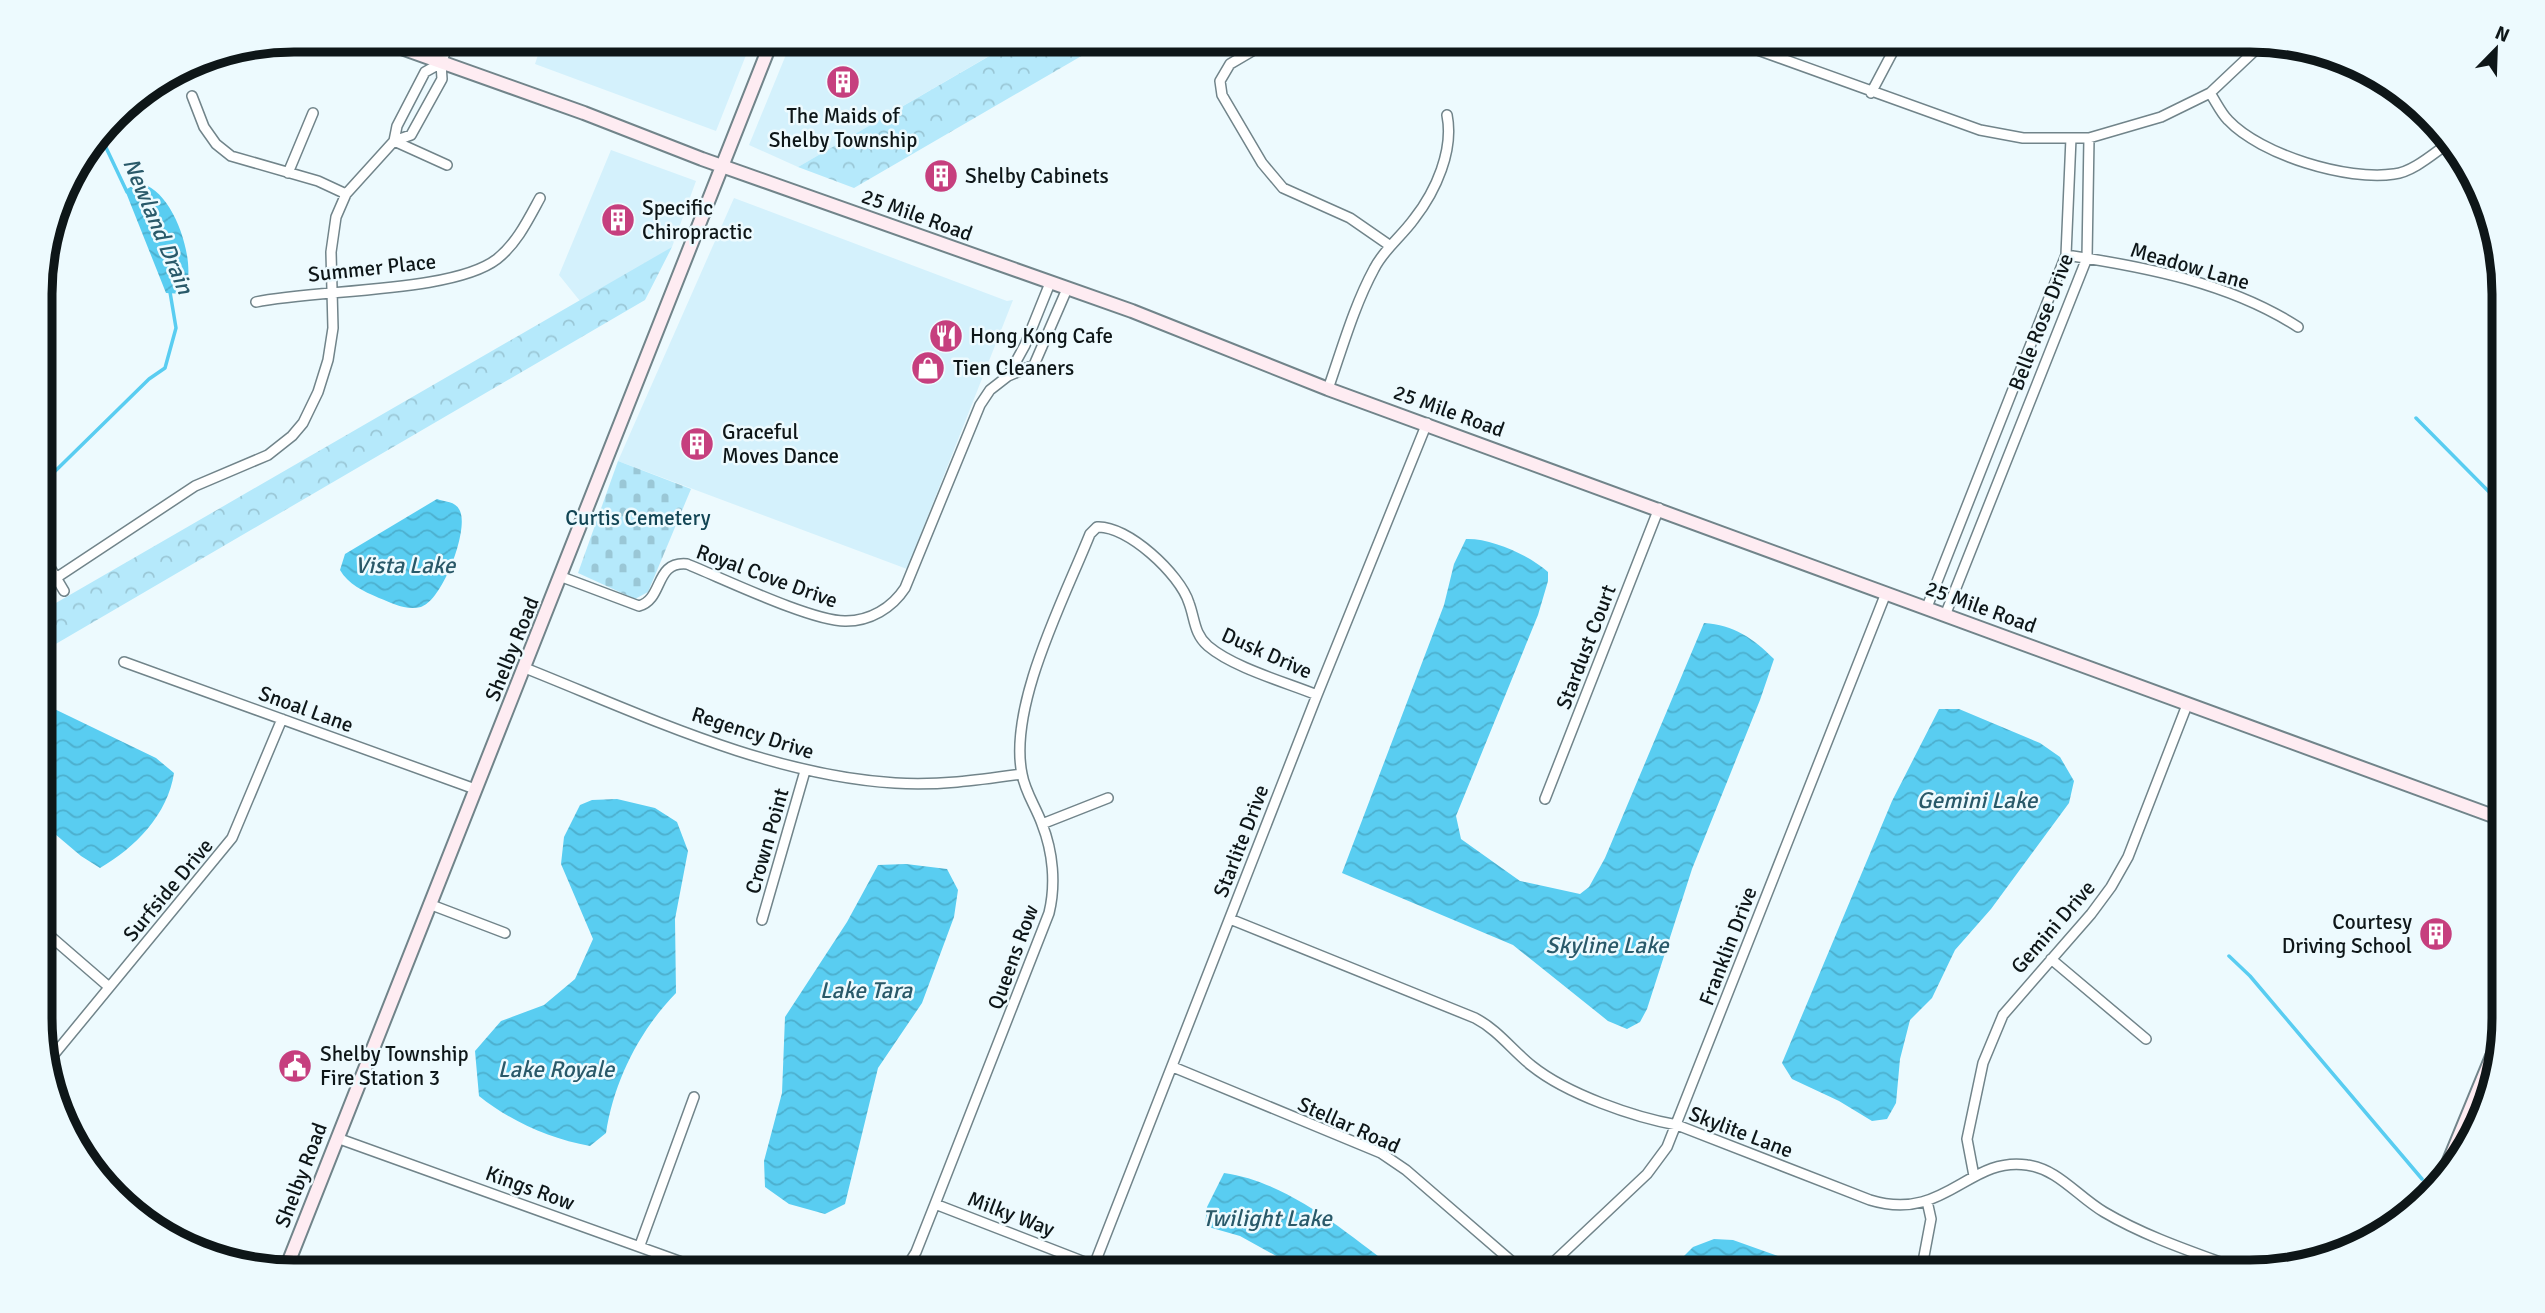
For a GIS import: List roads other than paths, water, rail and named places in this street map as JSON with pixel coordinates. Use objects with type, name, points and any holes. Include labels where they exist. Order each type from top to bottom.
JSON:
[{"type":"street","name":"25 Mile Road","points":[[412,52],[724,167],[1132,311],[1328,389],[1946,613],[2187,705],[2492,816]]},
{"type":"street","points":[[56,578],[195,486],[268,455],[292,436],[303,423],[318,392],[328,360],[333,328],[332,234],[346,194],[394,141],[411,135],[429,107],[442,79],[441,63],[445,52]]},
{"type":"street","name":"Shelby Road","points":[[289,1260],[475,789],[526,668],[767,52]]},
{"type":"street","points":[[1250,52],[1230,64],[1223,74],[1220,87],[1262,163],[1283,188],[1350,218],[1389,245]]},
{"type":"street","points":[[1761,52],[1871,93],[1998,135],[2071,138],[2089,138],[2161,117],[2210,93],[2253,52]]},
{"type":"street","points":[[1871,93],[1893,52]]},
{"type":"street","points":[[394,141],[397,126],[425,72],[441,63]]},
{"type":"street","points":[[2210,93],[2227,119],[2248,136],[2270,148],[2352,176],[2396,174],[2443,146]]},
{"type":"street","points":[[192,96],[204,127],[216,144],[232,156],[318,181],[346,194]]},
{"type":"street","points":[[288,173],[313,113]]},
{"type":"street","points":[[1328,389],[1365,287],[1389,245],[1413,222],[1433,186],[1451,138],[1447,115]]},
{"type":"street","name":"Belle Rose Drive","points":[[1927,607],[2000,428],[2066,255],[2071,138]]},
{"type":"street","name":"Belle Rose Drive","points":[[1946,613],[2087,258],[2089,138]]},
{"type":"street","points":[[394,141],[447,166]]},
{"type":"street","name":"Summer Place","points":[[256,302],[332,291],[393,287],[484,267],[508,250],[540,198]]},
{"type":"street","name":"Meadow Lane","points":[[2066,255],[2162,272],[2204,285],[2251,301],[2298,327]]},
{"type":"street","name":"Royal Cove Drive","points":[[1009,376],[1025,345],[1050,283]]},
{"type":"street","name":"Royal Cove Drive","points":[[562,577],[639,606],[651,600],[665,570],[671,565],[687,564],[827,619],[853,621],[878,613],[891,605],[905,589],[980,405],[990,390],[1009,376],[1034,365],[1067,289]]},
{"type":"street","name":"Starlite Drive","points":[[1095,1261],[1317,695],[1427,423]]},
{"type":"street","points":[[2000,428],[2017,433]]},
{"type":"street","name":"Stardust Court","points":[[1545,799],[1659,508]]},
{"type":"street","name":"Dusk Drive","points":[[1097,527],[1116,531],[1167,568],[1189,602],[1195,628],[1210,648],[1317,695]]},
{"type":"street","name":"Queens Row","points":[[911,1261],[1049,913],[1054,891],[1042,824],[1022,774],[1019,734],[1027,692],[1090,534],[1097,527]]},
{"type":"street","points":[[1944,568],[1961,575]]},
{"type":"street","points":[[53,573],[64,591]]},
{"type":"street","name":"Franklin Drive","points":[[1555,1260],[1647,1174],[1667,1147],[1886,593]]},
{"type":"street","name":"Snoal Lane","points":[[124,662],[475,789]]},
{"type":"street","name":"Regency Drive","points":[[526,668],[745,753],[805,771],[893,783],[926,784],[1022,774]]},
{"type":"street","name":"Gemini Drive","points":[[1974,1176],[1968,1139],[1983,1063],[2003,1015],[2091,914],[2128,857],[2187,705]]},
{"type":"street","name":"Surfside Drive","points":[[55,1053],[232,838],[282,719]]},
{"type":"street","name":"Crown Point","points":[[762,920],[805,771]]},
{"type":"street","points":[[1042,824],[1108,798]]},
{"type":"street","points":[[429,904],[505,933]]},
{"type":"street","name":"Skylite Lane","points":[[1230,919],[1475,1018],[1492,1027],[1526,1060],[1551,1079],[1650,1120],[1676,1125],[1881,1204],[1892,1207],[1927,1201],[1945,1195],[1974,1176],[2006,1165],[2025,1164],[2045,1169],[2115,1218],[2218,1260]]},
{"type":"street","points":[[52,938],[109,987]]},
{"type":"street","points":[[2051,959],[2146,1039]]},
{"type":"street","points":[[2453,1152],[2488,1066]]},
{"type":"street","name":"Stellar Road","points":[[1173,1067],[1381,1153],[1406,1170],[1511,1260]]},
{"type":"street","points":[[640,1245],[694,1097]]},
{"type":"street","name":"Kings Row","points":[[337,1138],[640,1245],[672,1261]]},
{"type":"street","points":[[1923,1260],[1931,1219],[1927,1201]]},
{"type":"street","name":"Milky Way","points":[[935,1204],[1072,1261]]},
{"type":"water","points":[[138,183],[151,188],[162,198],[180,230],[188,265],[188,281],[184,294],[166,293],[125,190]]},
{"type":"water","name":"Vista Lake","points":[[437,499],[456,505],[462,521],[461,534],[445,579],[429,602],[415,608],[399,606],[362,590],[343,575],[340,570],[345,554]]},
{"type":"water","name":"Skyline Lake","points":[[1466,539],[1487,541],[1509,549],[1548,572],[1538,615],[1456,816],[1461,839],[1520,881],[1580,894],[1589,887],[1605,858],[1704,623],[1742,634],[1774,659],[1692,869],[1647,1009],[1640,1022],[1627,1029],[1608,1021],[1513,945],[1342,873],[1444,605],[1454,564]]},
{"type":"water","points":[[52,708],[156,758],[174,773],[165,802],[137,840],[100,868],[52,832]]},
{"type":"water","name":"Gemini Lake","points":[[1939,709],[1959,709],[2040,743],[2060,757],[2074,781],[2069,803],[1991,909],[1955,950],[1932,998],[1910,1020],[1900,1059],[1896,1103],[1887,1119],[1872,1121],[1839,1101],[1792,1079],[1782,1063],[1892,801]]},
{"type":"water","name":"Lake Royale","points":[[617,799],[655,808],[677,822],[688,851],[675,919],[676,993],[640,1040],[615,1095],[606,1133],[590,1146],[531,1128],[479,1096],[475,1051],[501,1021],[544,1005],[575,979],[593,939],[561,864],[564,837],[580,805],[592,800]]},
{"type":"water","name":"Lake Tara","points":[[906,864],[947,869],[958,890],[954,917],[922,1003],[878,1068],[845,1204],[825,1214],[789,1204],[765,1187],[764,1161],[782,1093],[785,1017],[847,922],[878,865]]},
{"type":"water","name":"Twilight Lake","points":[[1224,1173],[1248,1178],[1294,1198],[1338,1226],[1384,1260],[1284,1260],[1240,1236],[1205,1226],[1207,1207]]},
{"type":"water","points":[[1714,1239],[1733,1240],[1790,1260],[1680,1260],[1693,1247]]},
{"type":"waterway","name":"Newland Drain","points":[[104,144],[127,192]]},
{"type":"waterway","name":"Newland Drain","points":[[53,473],[149,379],[165,368],[176,328],[170,292]]},
{"type":"waterway","points":[[2416,418],[2492,495]]},
{"type":"waterway","points":[[2229,956],[2250,976],[2422,1179]]},
{"type":"place","name":"The Maids of Shelby Township","points":[[843,82]]},
{"type":"place","name":"Shelby Cabinets","points":[[941,176]]},
{"type":"place","name":"Specific Chiropractic","points":[[618,220]]},
{"type":"place","name":"Hong Kong Cafe","points":[[946,336]]},
{"type":"place","name":"Tien Cleaners","points":[[928,368]]},
{"type":"place","name":"Graceful Moves Dance","points":[[697,444]]},
{"type":"place","name":"Courtesy Driving School","points":[[2436,934]]},
{"type":"place","name":"Shelby Township Fire Station 3","points":[[295,1066]]},
{"type":"park label","name":"Curtis Cemetery","points":[[638,518]]}]
